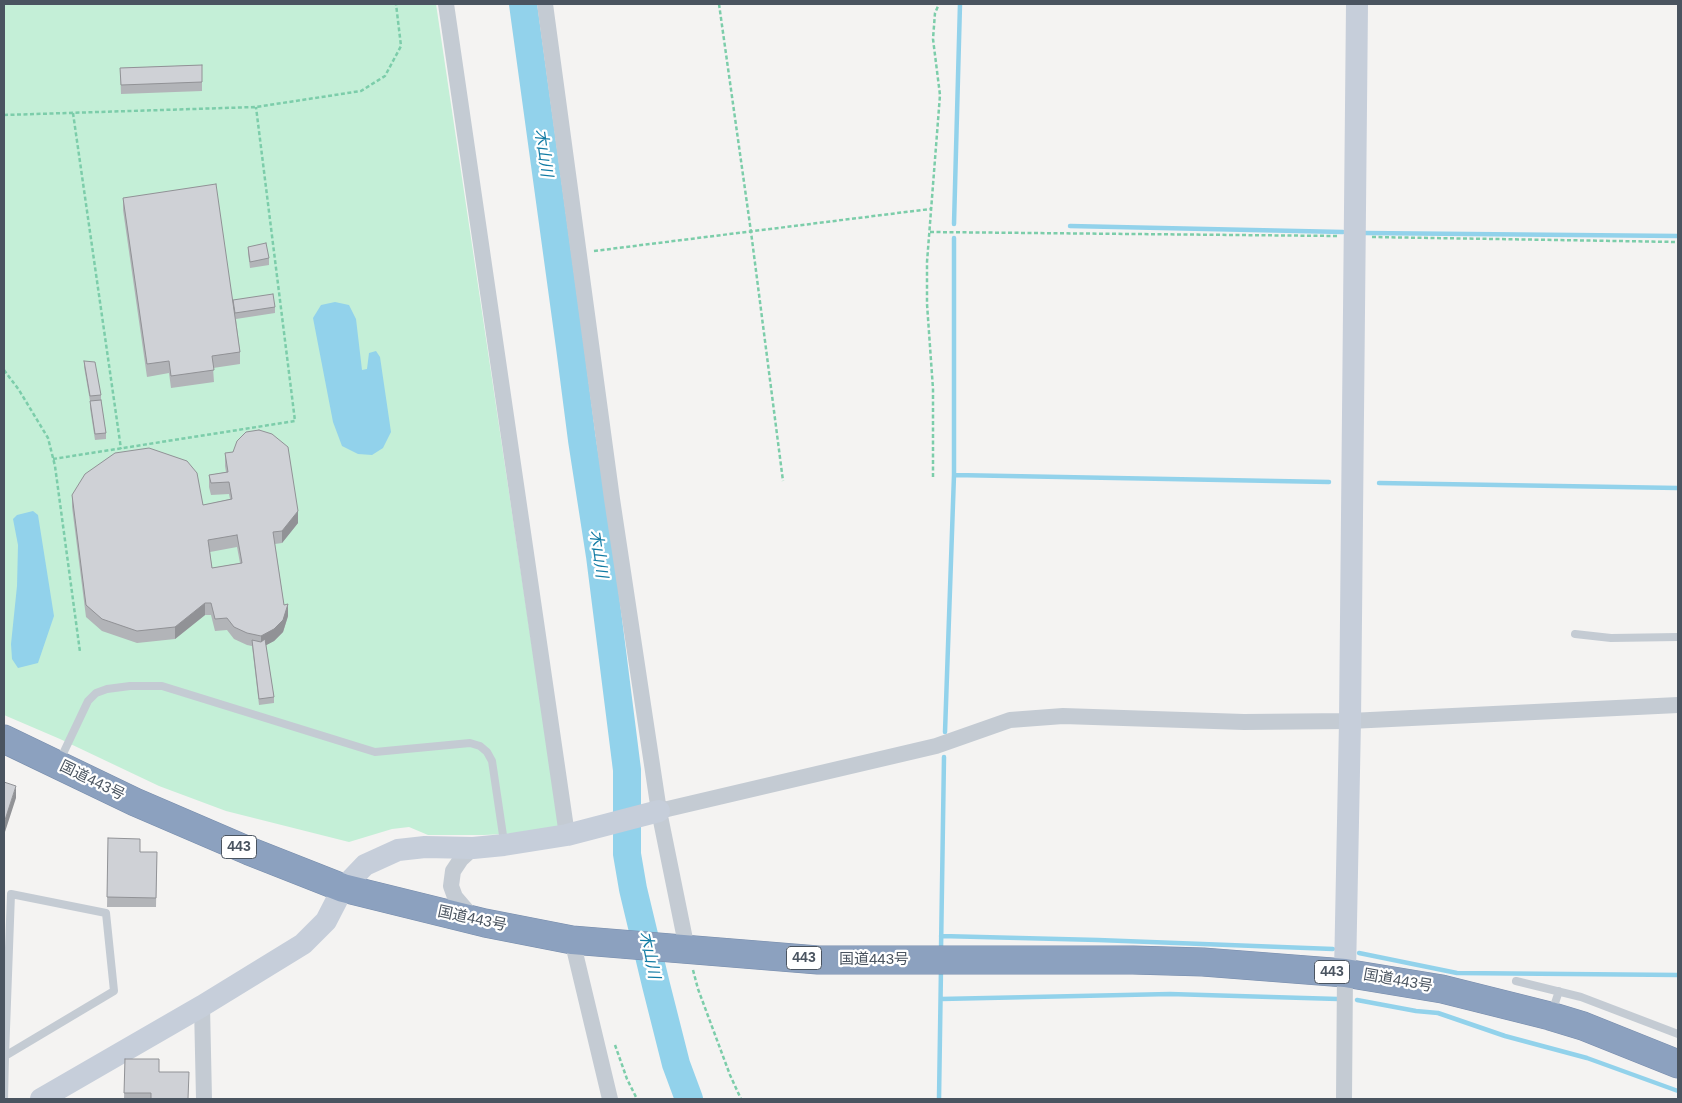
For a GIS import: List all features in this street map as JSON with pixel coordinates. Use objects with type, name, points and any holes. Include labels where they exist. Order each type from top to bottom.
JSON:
[{"type":"highway","name":"国道443号","points":[[4,739],[135,802],[249,851],[342,888],[485,923],[578,940],[818,960],[1133,960],[1195,962],[1345,972],[1442,989],[1550,1016],[1583,1026],[1678,1064]]},
{"type":"street","points":[[446,4],[571,834]]},
{"type":"street","points":[[545,4],[612,499],[660,811],[687,949]]},
{"type":"street","points":[[1344,1099],[1350,721],[1357,4]]},
{"type":"street","points":[[41,1099],[202,1006],[303,944],[326,921],[342,888],[365,865],[398,850],[425,847],[473,848],[571,834],[936,746],[1010,720],[1063,716],[1244,722],[1350,721],[1678,705]]},
{"type":"street","points":[[473,848],[461,859],[453,871],[451,886],[455,897],[467,911],[485,923]]},
{"type":"street","points":[[578,940],[610,1099]]},
{"type":"street","points":[[202,1006],[204,1099]]},
{"type":"lane","points":[[1574,634],[1611,638],[1678,637]]},
{"type":"lane","points":[[58,764],[88,701],[96,694],[107,689],[130,686],[162,686],[375,752],[470,744],[480,746],[488,752],[492,760],[504,845]]},
{"type":"lane","points":[[4,1099],[5,1056],[11,894],[106,913],[114,991],[5,1056]]},
{"type":"lane","points":[[1516,981],[1559,991],[1644,1020],[1678,1034]]},
{"type":"lane","points":[[1550,1016],[1559,991]]},
{"type":"path","points":[[4,115],[256,107],[361,91],[385,76],[401,46],[396,4]]},
{"type":"path","points":[[719,4],[752,232],[783,481]]},
{"type":"path","points":[[933,477],[927,262],[940,95],[933,39],[935,13],[938,4]]},
{"type":"path","points":[[53,459],[121,450],[295,421],[256,107]]},
{"type":"path","points":[[73,113],[121,450]]},
{"type":"path","points":[[580,253],[930,209]]},
{"type":"path","points":[[930,232],[1354,236],[1678,242]]},
{"type":"path","points":[[4,370],[19,390],[48,438],[53,459],[80,652]]},
{"type":"path","points":[[687,949],[698,989],[730,1075],[741,1099]]},
{"type":"green space","points":[[4,4],[436,4],[559,827],[523,833],[428,835],[409,827],[392,829],[349,842],[226,811],[159,786],[60,739],[4,715]]},
{"type":"water","points":[[335,302],[349,305],[356,319],[362,370],[367,369],[369,353],[376,351],[380,357],[391,432],[383,448],[372,455],[358,454],[342,446],[333,422],[313,318],[321,305]]},
{"type":"water","points":[[33,511],[38,515],[54,616],[38,663],[18,668],[12,659],[11,644],[17,586],[18,545],[13,519],[17,515]]},
{"type":"building","points":[[202,65],[202,82],[121,85],[120,68]]},
{"type":"building","points":[[216,184],[240,352],[212,356],[214,370],[171,376],[169,361],[147,364],[123,198]]},
{"type":"building","points":[[266,243],[269,258],[250,262],[248,247]]},
{"type":"building","points":[[273,294],[275,307],[235,313],[233,300]]},
{"type":"building","points":[[84,361],[95,362],[101,395],[90,396]]},
{"type":"building","points":[[101,400],[106,433],[95,434],[90,401]]},
{"type":"building","points":[[259,430],[272,434],[288,447],[298,511],[282,531],[273,532],[284,605],[288,604],[283,620],[274,629],[261,636],[247,633],[234,627],[227,618],[215,619],[211,603],[205,603],[175,627],[137,631],[102,619],[86,605],[72,495],[85,474],[115,453],[149,448],[187,461],[197,473],[203,505],[232,499],[229,482],[211,483],[209,475],[228,472],[225,453],[233,452],[237,441],[246,432]],"holes":[[[237,535],[242,563],[212,568],[208,540]]]},
{"type":"building","points":[[265,639],[274,697],[259,699],[252,640],[261,642]]},
{"type":"building","points":[[4,782],[16,786],[4,823]]},
{"type":"building","points":[[108,838],[140,839],[140,852],[157,852],[156,898],[107,897]]},
{"type":"building","points":[[125,1059],[159,1059],[159,1072],[189,1072],[188,1099],[151,1099],[151,1093],[124,1093]]},
{"type":"waterway","name":"木山川","points":[[523,4],[582,440],[600,556],[627,770],[627,854],[633,889],[656,985],[676,1064],[689,1099]]},
{"type":"waterway","points":[[954,224],[960,4]]},
{"type":"waterway","points":[[1070,226],[1343,232]]},
{"type":"waterway","points":[[1364,233],[1678,236]]},
{"type":"waterway","points":[[945,732],[954,475],[954,238]]},
{"type":"waterway","points":[[954,475],[1329,482]]},
{"type":"waterway","points":[[1379,483],[1678,488]]},
{"type":"waterway","points":[[941,950],[944,757]]},
{"type":"waterway","points":[[941,936],[1333,949]]},
{"type":"waterway","points":[[1359,953],[1457,973],[1678,975]]},
{"type":"waterway","points":[[939,1099],[941,968]]},
{"type":"waterway","points":[[941,999],[1170,994],[1338,999]]},
{"type":"waterway","points":[[1357,1000],[1416,1011],[1438,1013],[1505,1036],[1587,1058],[1678,1091]]}]
